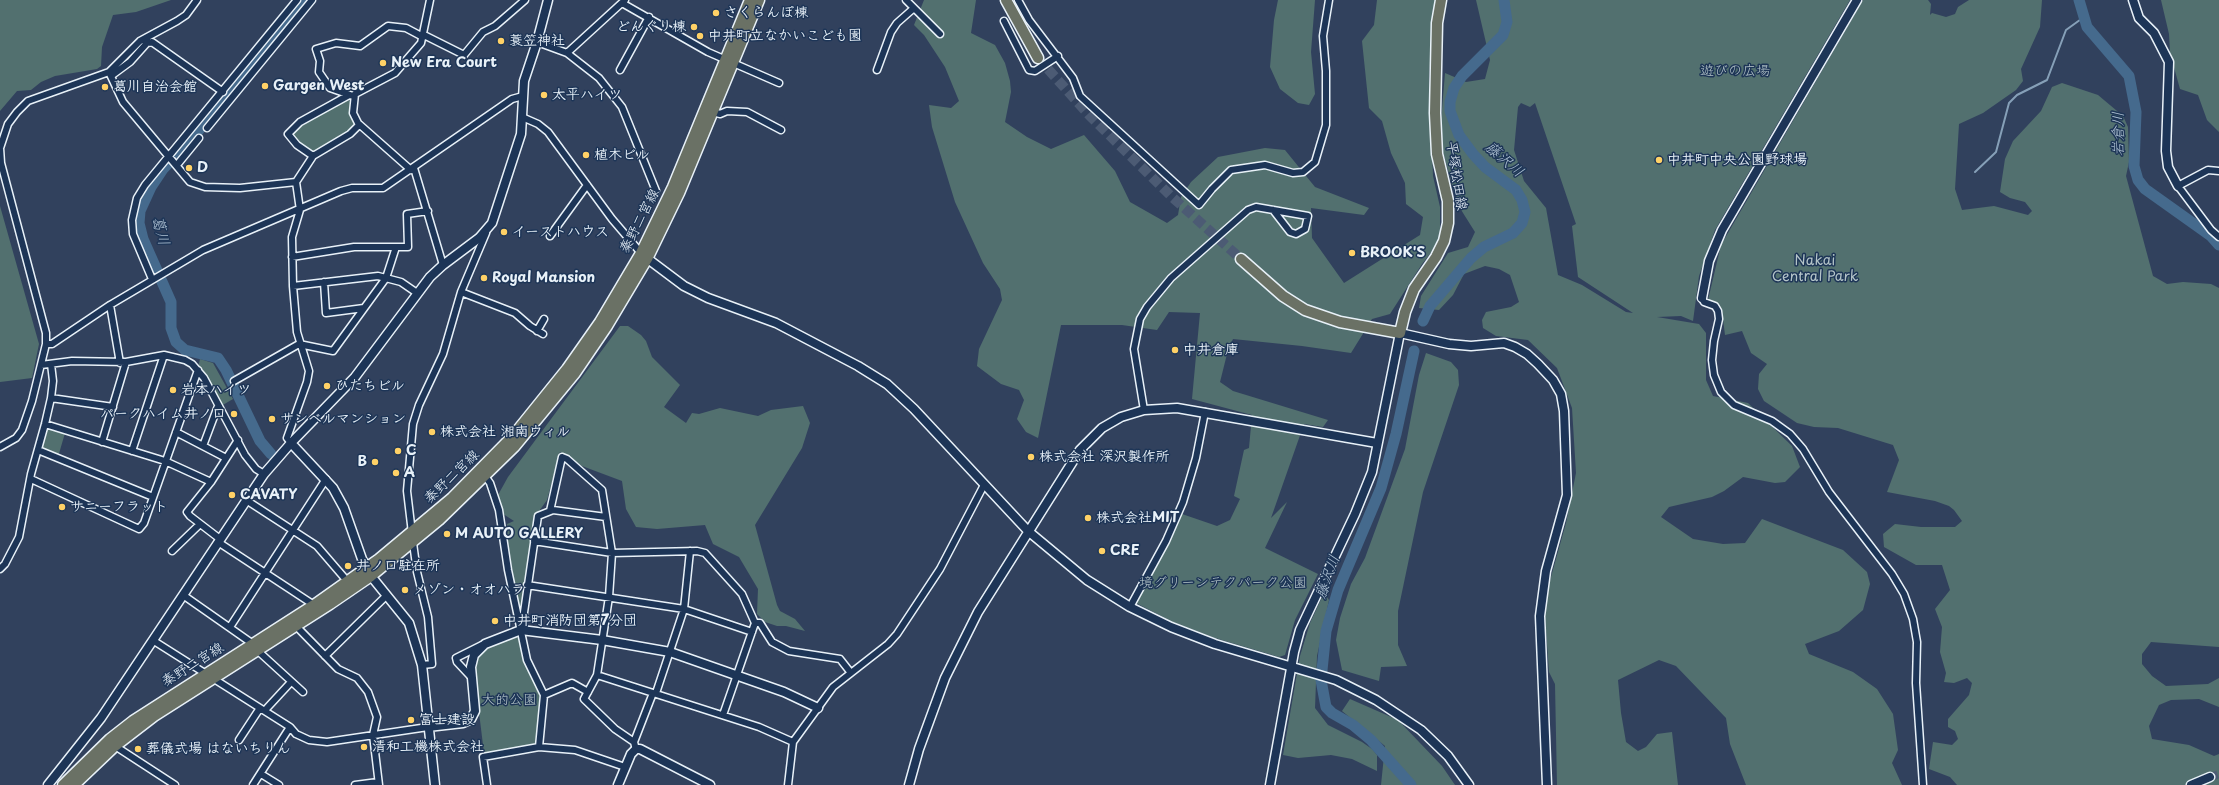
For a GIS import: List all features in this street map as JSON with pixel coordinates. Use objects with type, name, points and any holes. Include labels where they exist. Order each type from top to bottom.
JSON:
[{"type":"main road","name":"秦野二宮線","points":[[256,647],[296,626],[369,572],[413,538],[485,476],[545,411],[575,372],[607,326],[679,192],[713,112],[750,0]]},
{"type":"main road","name":"秦野二宮線","points":[[413,538],[488,462],[538,407],[600,322],[644,256],[673,187],[759,0]]},
{"type":"main road","points":[[1006,0],[1014,18],[1038,58]]},
{"type":"main road","name":"平塚松田線","points":[[1400,333],[1404,312],[1414,289],[1436,257],[1444,241],[1448,223],[1448,201],[1438,154],[1435,120],[1437,24],[1441,0]]},
{"type":"main road","points":[[1241,259],[1283,296],[1305,310],[1340,322],[1400,333]]},
{"type":"main road","name":"秦野二宮線","points":[[63,785],[82,765],[122,730],[163,700],[209,676],[256,647],[348,582],[369,572]]},
{"type":"main road","name":"秦野二宮線","points":[[74,785],[115,746],[209,676]]},
{"type":"street","points":[[110,74],[140,41],[178,21],[186,15],[197,0]]},
{"type":"street","points":[[152,279],[133,234],[133,213],[140,192],[297,0]]},
{"type":"street","points":[[207,128],[312,0]]},
{"type":"street","points":[[313,156],[297,145],[288,134],[300,122],[395,73],[421,43],[424,36],[430,0]]},
{"type":"street","points":[[351,96],[330,88],[319,72],[320,61],[316,49],[336,43],[360,46],[388,26],[406,28],[464,55],[483,32],[495,26],[525,0]]},
{"type":"street","points":[[48,785],[101,718],[154,641],[219,540],[264,474],[291,443],[355,377],[417,293],[443,265],[479,238],[492,223],[521,134],[524,81],[538,42],[548,0]]},
{"type":"street","points":[[906,0],[940,34]]},
{"type":"street","points":[[1018,0],[1029,20],[1058,56],[1073,78],[1080,96],[1199,205],[1212,189],[1231,170],[1265,165],[1293,173],[1303,172],[1315,162],[1326,125],[1326,71],[1323,36],[1329,0]]},
{"type":"street","points":[[1857,0],[1722,230],[1710,260],[1702,298],[1704,302],[1715,306],[1718,310],[1719,319],[1714,341],[1712,360],[1714,375],[1721,392],[1734,405],[1772,421],[1790,434],[1803,449],[1829,492],[1892,574],[1904,594],[1913,619],[1917,642],[1916,683],[1923,785]]},
{"type":"street","points":[[2133,0],[2140,18],[2154,33],[2169,62],[2166,151],[2168,166],[2178,186],[2189,202],[2219,237]]},
{"type":"street","points":[[567,53],[623,2],[708,52],[779,83]]},
{"type":"street","points":[[877,70],[891,32],[896,23],[914,8]]},
{"type":"street","points":[[620,70],[649,17]]},
{"type":"street","points":[[1004,21],[1028,70],[1035,71],[1058,56]]},
{"type":"street","points":[[0,447],[16,438],[22,430],[32,401],[46,344],[46,333],[1,163],[0,148],[8,124],[16,112],[28,101],[110,74],[130,62],[147,43],[152,42],[223,92]]},
{"type":"street","points":[[538,42],[567,53],[599,78],[622,108],[656,191]]},
{"type":"street","points":[[255,52],[264,60]]},
{"type":"street","points":[[110,74],[123,102],[177,165],[187,180],[205,187],[240,188],[296,182]]},
{"type":"street","points":[[351,96],[354,117],[359,124],[412,169],[428,211],[443,265]]},
{"type":"street","points":[[46,344],[52,344],[110,305],[203,250],[352,188],[383,188],[512,99],[523,96]]},
{"type":"street","points":[[713,112],[720,114],[727,111],[747,112],[780,130]]},
{"type":"street","points":[[522,117],[538,124],[548,132],[587,185],[644,256],[684,286],[708,298],[776,323],[858,366],[887,384],[914,409],[1028,531],[1071,568],[1130,607],[1171,627],[1215,644],[1336,680],[1376,700],[1421,730],[1448,756],[1469,785]]},
{"type":"street","points":[[359,124],[350,134],[313,156],[296,182],[300,210],[292,237],[293,286],[299,344],[309,371],[307,382],[287,438],[333,488],[344,508],[369,572],[408,623],[422,665],[435,785]]},
{"type":"street","points":[[177,165],[198,138]]},
{"type":"street","points":[[2178,186],[2208,170],[2219,171]]},
{"type":"street","points":[[550,236],[587,185]]},
{"type":"street","points":[[1144,410],[1134,348],[1140,319],[1147,307],[1171,278],[1201,253],[1240,215],[1256,208],[1273,210],[1308,216],[1305,229],[1300,233],[1290,232],[1273,210]]},
{"type":"street","points":[[292,257],[354,247],[408,247],[407,214],[428,211]]},
{"type":"street","points":[[422,665],[432,664],[428,617],[417,572],[407,491],[413,424],[419,404],[443,354],[462,292],[487,230]]},
{"type":"street","points":[[234,381],[299,344],[333,351],[386,278],[396,247]]},
{"type":"street","points":[[293,286],[378,276],[401,282],[417,293]]},
{"type":"street","points":[[324,282],[326,313],[364,308]]},
{"type":"street","points":[[462,292],[515,313],[540,332],[544,319]]},
{"type":"street","points":[[102,442],[123,363],[110,305]]},
{"type":"street","points":[[1270,785],[1292,666],[1302,624],[1364,494],[1372,472],[1400,333],[1449,344],[1471,346],[1504,343],[1515,347],[1528,354],[1538,364],[1553,380],[1561,394],[1564,411],[1567,495],[1546,571],[1540,616],[1547,785]]},
{"type":"street","points":[[41,365],[72,361],[123,363],[164,355],[184,360],[198,370],[253,466],[264,474]]},
{"type":"street","points":[[132,451],[164,355]]},
{"type":"street","points":[[0,569],[12,552],[19,537],[31,479],[51,398],[53,381],[51,364]]},
{"type":"street","points":[[31,479],[139,529],[144,524],[198,370]]},
{"type":"street","points":[[51,398],[112,406]]},
{"type":"street","points":[[203,446],[218,406]]},
{"type":"street","points":[[909,785],[919,749],[945,678],[978,612],[1080,450],[1102,428],[1121,417],[1144,410],[1177,408],[1377,443]]},
{"type":"street","points":[[1130,607],[1166,541],[1183,502],[1196,458],[1205,412]]},
{"type":"street","points":[[45,424],[165,461],[210,482]]},
{"type":"street","points":[[176,432],[226,458]]},
{"type":"street","points":[[238,440],[210,482],[187,512],[219,540],[314,606]]},
{"type":"street","points":[[38,450],[153,497]]},
{"type":"street","points":[[550,511],[562,457],[567,459],[602,490],[612,554],[609,597],[597,675],[584,699],[595,711],[635,746],[710,785]]},
{"type":"street","points":[[485,476],[490,483],[499,510],[508,570],[527,660],[544,695],[539,747]]},
{"type":"street","points":[[230,627],[264,572],[326,479]]},
{"type":"street","points":[[788,785],[793,742],[833,687],[888,644],[897,634],[940,569],[984,485]]},
{"type":"street","points":[[246,500],[317,546],[348,582]]},
{"type":"street","points":[[521,630],[538,516],[550,511],[606,518]]},
{"type":"street","points":[[172,551],[200,524]]},
{"type":"street","points":[[534,542],[612,554],[690,551],[705,553],[742,594],[755,623],[723,715]]},
{"type":"street","points":[[618,785],[635,746],[670,652],[684,609],[690,551]]},
{"type":"street","points":[[527,585],[684,609],[752,632]]},
{"type":"street","points":[[183,595],[230,627],[256,647],[303,692]]},
{"type":"street","points":[[325,656],[386,596]]},
{"type":"street","points":[[755,623],[760,623],[772,642],[789,651],[840,660],[851,673]]},
{"type":"street","points":[[296,626],[338,669],[352,675],[362,683],[377,717],[373,735],[379,783],[355,785]]},
{"type":"street","points":[[471,677],[457,662],[456,658],[485,644],[521,630],[602,640],[670,652],[784,692],[818,708]]},
{"type":"street","points":[[154,641],[290,727],[296,734],[317,742],[327,742],[463,723],[471,719],[475,711],[471,667],[474,655],[485,644]]},
{"type":"street","points":[[597,675],[759,727],[793,742]]},
{"type":"street","points":[[267,708],[291,682]]},
{"type":"street","points":[[544,695],[572,683],[588,692]]},
{"type":"street","points":[[239,740],[260,708]]},
{"type":"street","points":[[254,785],[290,727]]},
{"type":"street","points":[[115,746],[175,785]]},
{"type":"street","points":[[488,785],[483,757],[539,747],[575,750],[625,767]]},
{"type":"street","points":[[261,774],[278,785]]},
{"type":"street","points":[[2191,785],[2210,777]]},
{"type":"green space","points":[[0,0],[171,0],[136,12],[113,15],[102,47],[101,66],[97,69],[55,76],[41,82],[31,90],[17,91],[0,111]]},
{"type":"green space","name":"境グリーンテクパーク公園","points":[[924,0],[976,0],[971,33],[995,45],[1005,63],[1010,81],[1011,92],[1005,122],[1027,137],[1051,149],[1084,135],[1115,171],[1130,202],[1167,223],[1178,215],[1181,197],[1191,182],[1218,157],[1265,148],[1285,150],[1315,187],[1369,208],[1364,215],[1311,208],[1312,238],[1344,283],[1420,235],[1423,217],[1406,204],[1405,183],[1391,153],[1382,121],[1369,108],[1362,41],[1374,25],[1377,0],[1435,0],[1429,77],[1433,176],[1440,207],[1440,241],[1422,264],[1390,314],[1372,319],[1351,353],[1233,339],[1228,350],[1220,382],[1233,391],[1328,420],[1323,427],[1304,424],[1271,518],[1287,502],[1265,548],[1318,574],[1295,620],[1285,655],[1279,657],[1215,638],[1173,622],[1136,603],[1182,514],[1217,526],[1230,520],[1240,499],[1234,496],[1244,450],[1249,448],[1252,415],[1192,399],[1200,313],[1169,312],[1157,330],[1122,325],[1061,325],[1038,438],[1026,432],[1017,419],[1024,400],[1019,390],[1001,384],[977,366],[979,349],[1002,300],[1000,289],[983,263],[955,202],[932,127],[929,105],[951,108],[959,101],[945,67],[924,35],[914,25]]},
{"type":"green space","points":[[1278,0],[1315,0],[1311,52],[1315,94],[1309,105],[1298,103],[1280,89],[1270,67],[1274,20]]},
{"type":"green space","name":"遊びの広場","points":[[1476,0],[1850,0],[1715,230],[1699,276],[1693,321],[1681,316],[1657,317],[1699,324],[1706,333],[1706,380],[1713,396],[1748,403],[1792,446],[1800,467],[1785,482],[1775,483],[1743,477],[1724,491],[1712,497],[1669,507],[1661,517],[1693,539],[1723,544],[1745,543],[1762,519],[1843,550],[1867,572],[1870,584],[1863,610],[1839,631],[1805,644],[1809,654],[1853,672],[1877,689],[1893,714],[1898,750],[1892,763],[1902,785],[1746,785],[1730,744],[1726,718],[1676,666],[1659,660],[1618,680],[1621,713],[1626,742],[1638,751],[1646,747],[1657,734],[1672,732],[1678,785],[1557,785],[1555,684],[1549,672],[1544,602],[1566,523],[1576,473],[1572,408],[1557,368],[1528,340],[1496,336],[1483,328],[1482,320],[1486,312],[1511,307],[1519,302],[1510,275],[1499,269],[1485,266],[1464,274],[1453,295],[1439,310],[1419,308],[1421,296],[1448,253],[1468,247],[1475,232],[1458,205],[1442,149],[1441,121],[1445,73],[1466,82],[1485,79],[1490,60]],"holes":[[[1521,103],[1530,107],[1535,103],[1576,224],[1572,226],[1578,277],[1633,313],[1626,312],[1582,285],[1558,275],[1546,208],[1524,181],[1514,150],[1518,107]]]},
{"type":"green space","name":"Nakai Central Park","points":[[1863,0],[1928,0],[1931,4],[1930,15],[1932,13],[1946,17],[1955,14],[1958,7],[1969,0],[2042,0],[2040,27],[2021,69],[2023,81],[2016,90],[1983,113],[1959,124],[1955,189],[1962,210],[1994,206],[2028,215],[2032,211],[2025,202],[2010,198],[2000,192],[2005,159],[2013,141],[2041,111],[2052,87],[2062,83],[2098,95],[2123,116],[2128,127],[2129,162],[2126,176],[2153,276],[2167,284],[2183,282],[2211,284],[2219,288],[2219,647],[2151,642],[2142,654],[2142,664],[2152,676],[2166,686],[2208,684],[2219,678],[2219,707],[2199,699],[2171,700],[2159,705],[2149,726],[2152,739],[2189,745],[2214,756],[2219,754],[2219,785],[1957,785],[1950,777],[1929,769],[1933,742],[1952,745],[1958,739],[1955,731],[1948,727],[1948,719],[1969,695],[1972,683],[1967,678],[1954,683],[1944,682],[1946,673],[1940,652],[1942,627],[1935,609],[1950,590],[1942,565],[1916,565],[1884,547],[1883,534],[1895,524],[1921,527],[1955,527],[1962,521],[1949,506],[1935,501],[1887,492],[1899,460],[1893,445],[1838,428],[1814,427],[1797,423],[1764,401],[1758,389],[1759,374],[1767,364],[1751,353],[1742,331],[1725,335],[1722,311],[1713,302],[1708,300],[1721,245]]},
{"type":"green space","points":[[2161,0],[2219,0],[2219,132],[2207,120],[2198,95],[2180,89],[2170,53],[2169,34]]},
{"type":"green space","points":[[345,99],[351,101],[351,117],[356,123],[355,125],[340,137],[314,152],[310,152],[299,144],[292,135],[292,132]]},
{"type":"green space","points":[[0,206],[39,344],[32,378],[0,382]]},
{"type":"green space","points":[[620,326],[628,326],[641,335],[646,341],[652,357],[680,385],[664,407],[686,423],[692,413],[699,414],[720,408],[758,416],[771,410],[803,406],[810,423],[802,448],[755,525],[777,605],[780,611],[795,619],[805,631],[786,626],[777,626],[765,622],[757,614],[758,589],[739,557],[713,544],[705,525],[657,529],[636,527],[626,509],[622,481],[582,466],[560,452],[547,500],[537,514],[520,614],[508,544],[507,524],[514,521],[497,510],[498,495],[508,477]]},
{"type":"green space","points":[[1426,353],[1451,362],[1458,370],[1459,385],[1423,492],[1398,611],[1398,645],[1407,666],[1381,667],[1379,681],[1342,670],[1336,640],[1340,618],[1351,584],[1365,558],[1405,449],[1419,375]]},
{"type":"green space","points":[[200,359],[213,363],[233,399],[221,406],[198,367]]},
{"type":"green space","points":[[49,428],[65,433],[58,457],[42,451],[41,447],[45,430]]},
{"type":"green space","points":[[1324,593],[1329,600],[1317,656],[1315,708],[1328,725],[1362,742],[1372,749],[1377,755],[1377,771],[1352,759],[1331,755],[1298,758],[1283,755],[1300,656],[1310,623]]},
{"type":"green space","name":"大的公園","points":[[514,635],[520,640],[525,664],[541,697],[537,742],[533,745],[484,753],[474,672],[477,658],[485,648]]},
{"type":"green space","points":[[1350,699],[1398,720],[1442,766],[1455,785],[1381,785],[1385,746],[1342,711]]},
{"type":"waterway","name":"葛川","points":[[271,454],[260,441],[226,370],[218,358],[185,350],[176,342],[171,328],[171,302],[143,239],[139,223],[140,211],[151,187],[163,169],[194,136],[304,0]]},
{"type":"waterway","name":"藤沢川","points":[[1423,321],[1430,306],[1471,258],[1484,247],[1513,233],[1522,223],[1525,212],[1522,200],[1516,190],[1485,167],[1473,154],[1459,135],[1450,111],[1450,102],[1454,88],[1462,76],[1503,35],[1507,22],[1504,0]]},
{"type":"waterway","name":"岩倉川","points":[[2079,0],[2087,27],[2129,76],[2136,112],[2134,166],[2138,180],[2145,189],[2211,236],[2219,245]]},
{"type":"waterway","points":[[1975,172],[1996,152],[2009,103],[2017,95],[2047,80],[2066,30],[2084,17]]},
{"type":"waterway","name":"藤沢川","points":[[1411,785],[1371,740],[1353,725],[1332,713],[1326,707],[1321,680],[1326,631],[1338,590],[1381,488],[1396,434],[1414,351]]},
{"type":"tunnel","points":[[1038,58],[1090,116],[1171,196],[1241,259]]},
{"type":"tunnel","points":[[2210,777],[2219,774]]},
{"type":"place","name":"さくらんぼ棟","points":[[716,13]]},
{"type":"place","name":"どんぐり棟","points":[[694,27]]},
{"type":"place","name":"中井町立なかいこども園","points":[[700,36]]},
{"type":"place","name":"蓑笠神社","points":[[501,41]]},
{"type":"place","name":"New Era Court","points":[[383,63]]},
{"type":"place","name":"Gargen West","points":[[265,86]]},
{"type":"place","name":"葛川自治会館","points":[[105,87]]},
{"type":"place","name":"太平ハイツ","points":[[544,95]]},
{"type":"place","name":"植木ビル","points":[[586,155]]},
{"type":"place","name":"中井町中央公園野球場","points":[[1659,160]]},
{"type":"place","name":"D","points":[[189,168]]},
{"type":"place","name":"イーストハウス","points":[[504,232]]},
{"type":"place","name":"BROOK'S","points":[[1352,253]]},
{"type":"place","name":"Royal Mansion","points":[[484,278]]},
{"type":"place","name":"中井倉庫","points":[[1175,350]]},
{"type":"place","name":"ひたちビル","points":[[327,386]]},
{"type":"place","name":"岩本ハイツ","points":[[173,390]]},
{"type":"place","name":"パークハイム井ノ口","points":[[234,414]]},
{"type":"place","name":"サンベルマンション","points":[[272,419]]},
{"type":"place","name":"株式会社 湘南ウィル","points":[[432,432]]},
{"type":"place","name":"C","points":[[398,451]]},
{"type":"place","name":"株式会社 深沢製作所","points":[[1031,457]]},
{"type":"place","name":"B","points":[[375,462]]},
{"type":"place","name":"A","points":[[396,473]]},
{"type":"place","name":"CAVATY","points":[[232,495]]},
{"type":"place","name":"サニーフラット","points":[[62,507]]},
{"type":"place","name":"株式会社MIT","points":[[1088,518]]},
{"type":"place","name":"M AUTO GALLERY","points":[[447,534]]},
{"type":"place","name":"CRE","points":[[1102,551]]},
{"type":"place","name":"井ノ口駐在所","points":[[348,566]]},
{"type":"place","name":"メゾン・オオハラ","points":[[405,590]]},
{"type":"place","name":"中井町消防団第7分団","points":[[495,621]]},
{"type":"place","name":"富士建設","points":[[411,720]]},
{"type":"place","name":"清和工機株式会社","points":[[364,747]]},
{"type":"place","name":"葬儀式場 はないちりん","points":[[138,749]]}]
